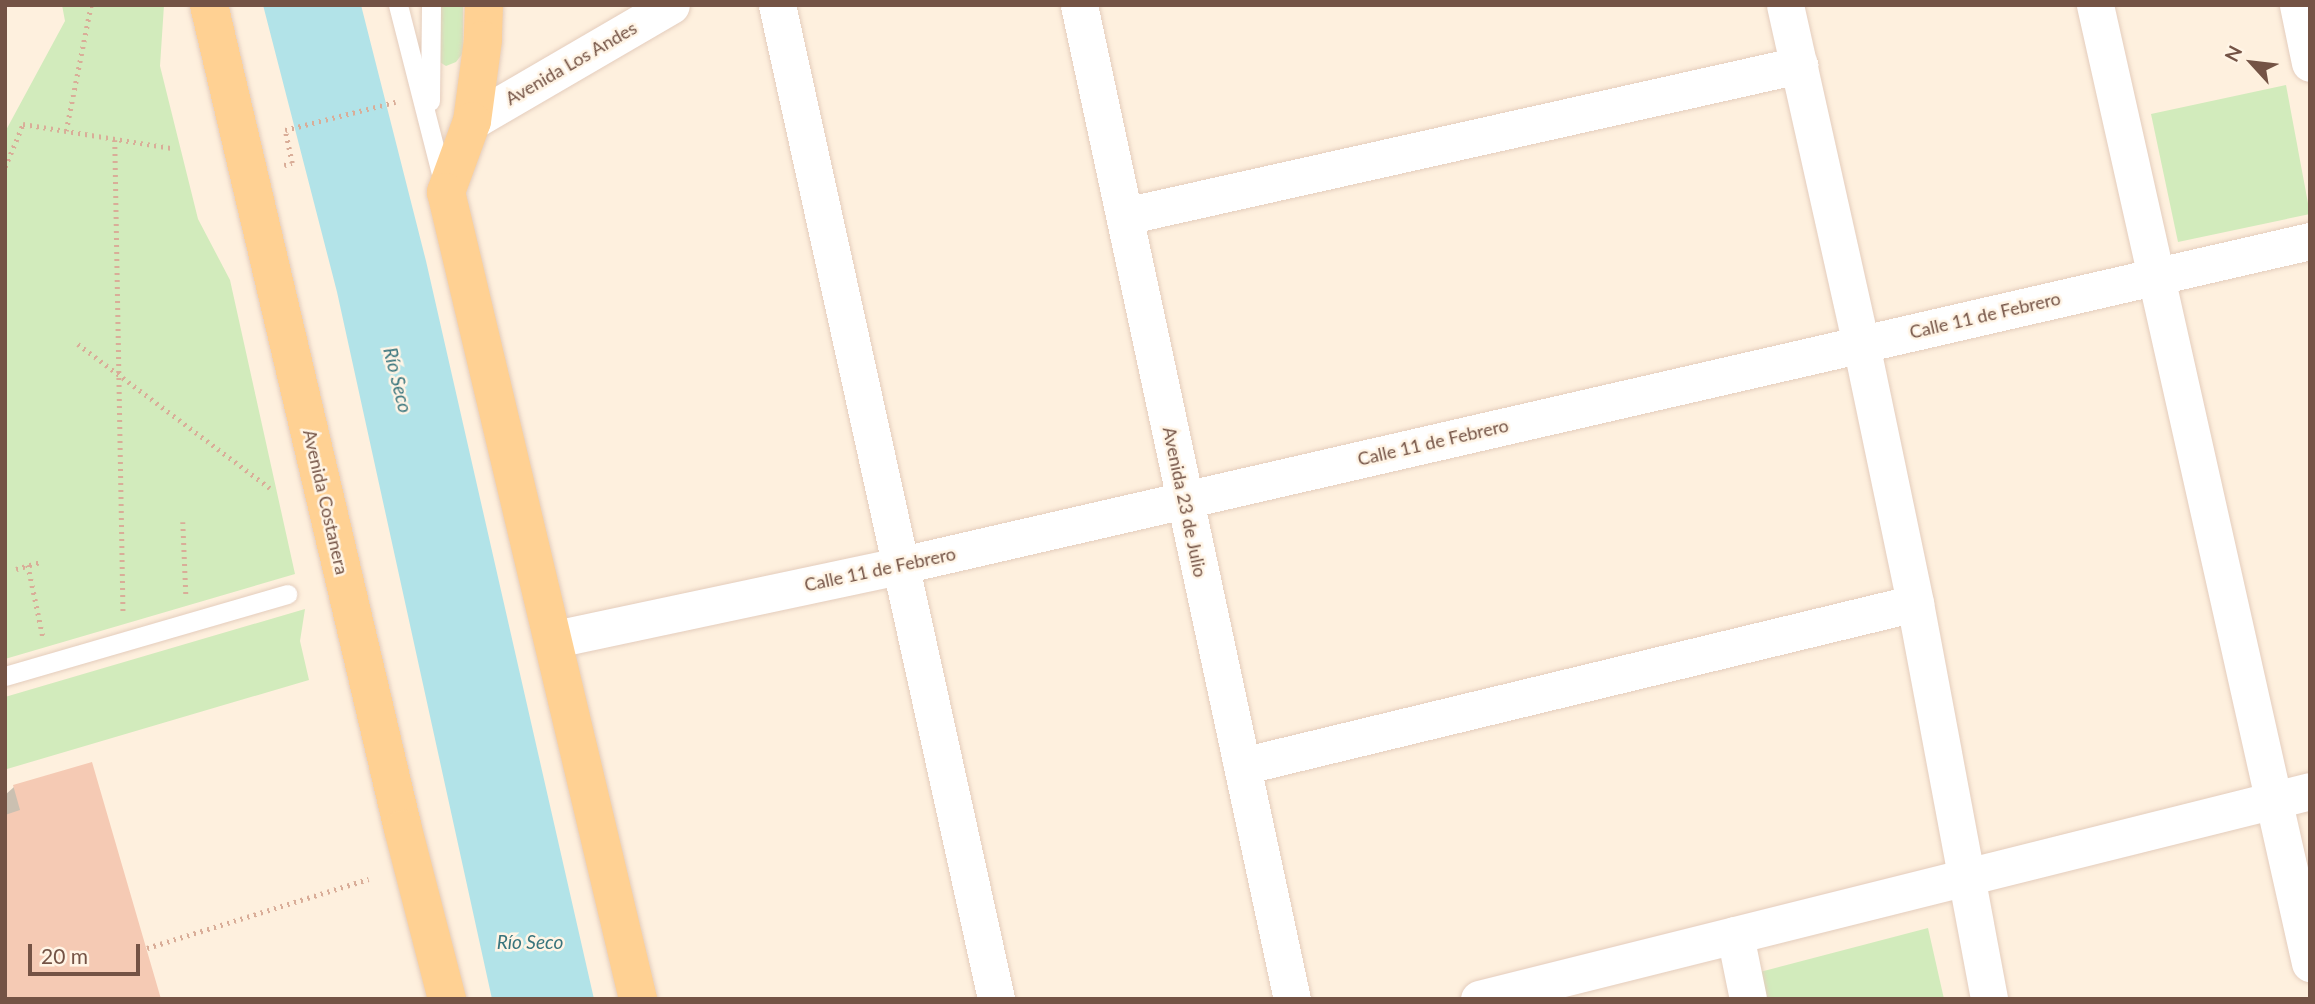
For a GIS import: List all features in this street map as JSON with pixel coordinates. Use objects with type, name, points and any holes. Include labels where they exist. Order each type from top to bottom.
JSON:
[{"type":"main road","name":"Avenida Costanera","points":[[209,5],[403,829],[447,999]]},
{"type":"main road","points":[[484,5],[483,40],[472,121],[446,192],[555,639],[638,999]]},
{"type":"street","name":"Avenida Los Andes","points":[[472,121],[671,5]]},
{"type":"street","points":[[777,5],[996,999]]},
{"type":"street","name":"Avenida 23 de Julio","points":[[1079,5],[1292,999]]},
{"type":"street","points":[[1785,5],[1861,344],[1915,603],[1989,999]]},
{"type":"street","points":[[2095,5],[2158,276],[2310,963]]},
{"type":"street","points":[[2298,5],[2310,63]]},
{"type":"street","points":[[1125,216],[1798,65]]},
{"type":"street","name":"Calle 11 de Febrero","points":[[555,639],[902,565],[2310,241]]},
{"type":"street","points":[[1242,766],[1915,603]]},
{"type":"street","points":[[1479,999],[2310,791]]},
{"type":"street","points":[[1735,935],[1748,999]]},
{"type":"lane","points":[[398,5],[446,192]]},
{"type":"lane","points":[[411,5],[411,55]]},
{"type":"lane","points":[[430,131],[431,5]]},
{"type":"lane","points":[[5,676],[287,594]]},
{"type":"path","points":[[66,131],[91,5]]},
{"type":"path","points":[[285,130],[398,101]]},
{"type":"path","points":[[5,167],[23,124],[172,148]]},
{"type":"path","points":[[115,140],[124,641]]},
{"type":"path","points":[[78,344],[270,488]]},
{"type":"path","points":[[183,522],[187,623]]},
{"type":"path","points":[[16,569],[41,562]]},
{"type":"path","points":[[28,565],[48,663]]},
{"type":"path","points":[[147,948],[368,879]]},
{"type":"green space","points":[[62,5],[164,5],[160,66],[198,219],[230,280],[295,574],[5,659],[5,132],[65,21]]},
{"type":"green space","points":[[436,5],[463,5],[463,53],[456,62],[446,66],[438,61]]},
{"type":"green space","points":[[2286,85],[2310,214],[2178,242],[2151,114]]},
{"type":"green space","points":[[305,609],[300,641],[309,680],[7,769],[5,697]]},
{"type":"green space","points":[[1928,928],[1944,999],[1766,999],[1760,972]]},
{"type":"water","name":"Río Seco","points":[[263,5],[361,5],[426,261],[594,999],[492,999],[337,292]]},
{"type":"building","points":[[92,762],[161,999],[5,999],[5,815],[20,810],[13,785]]}]
